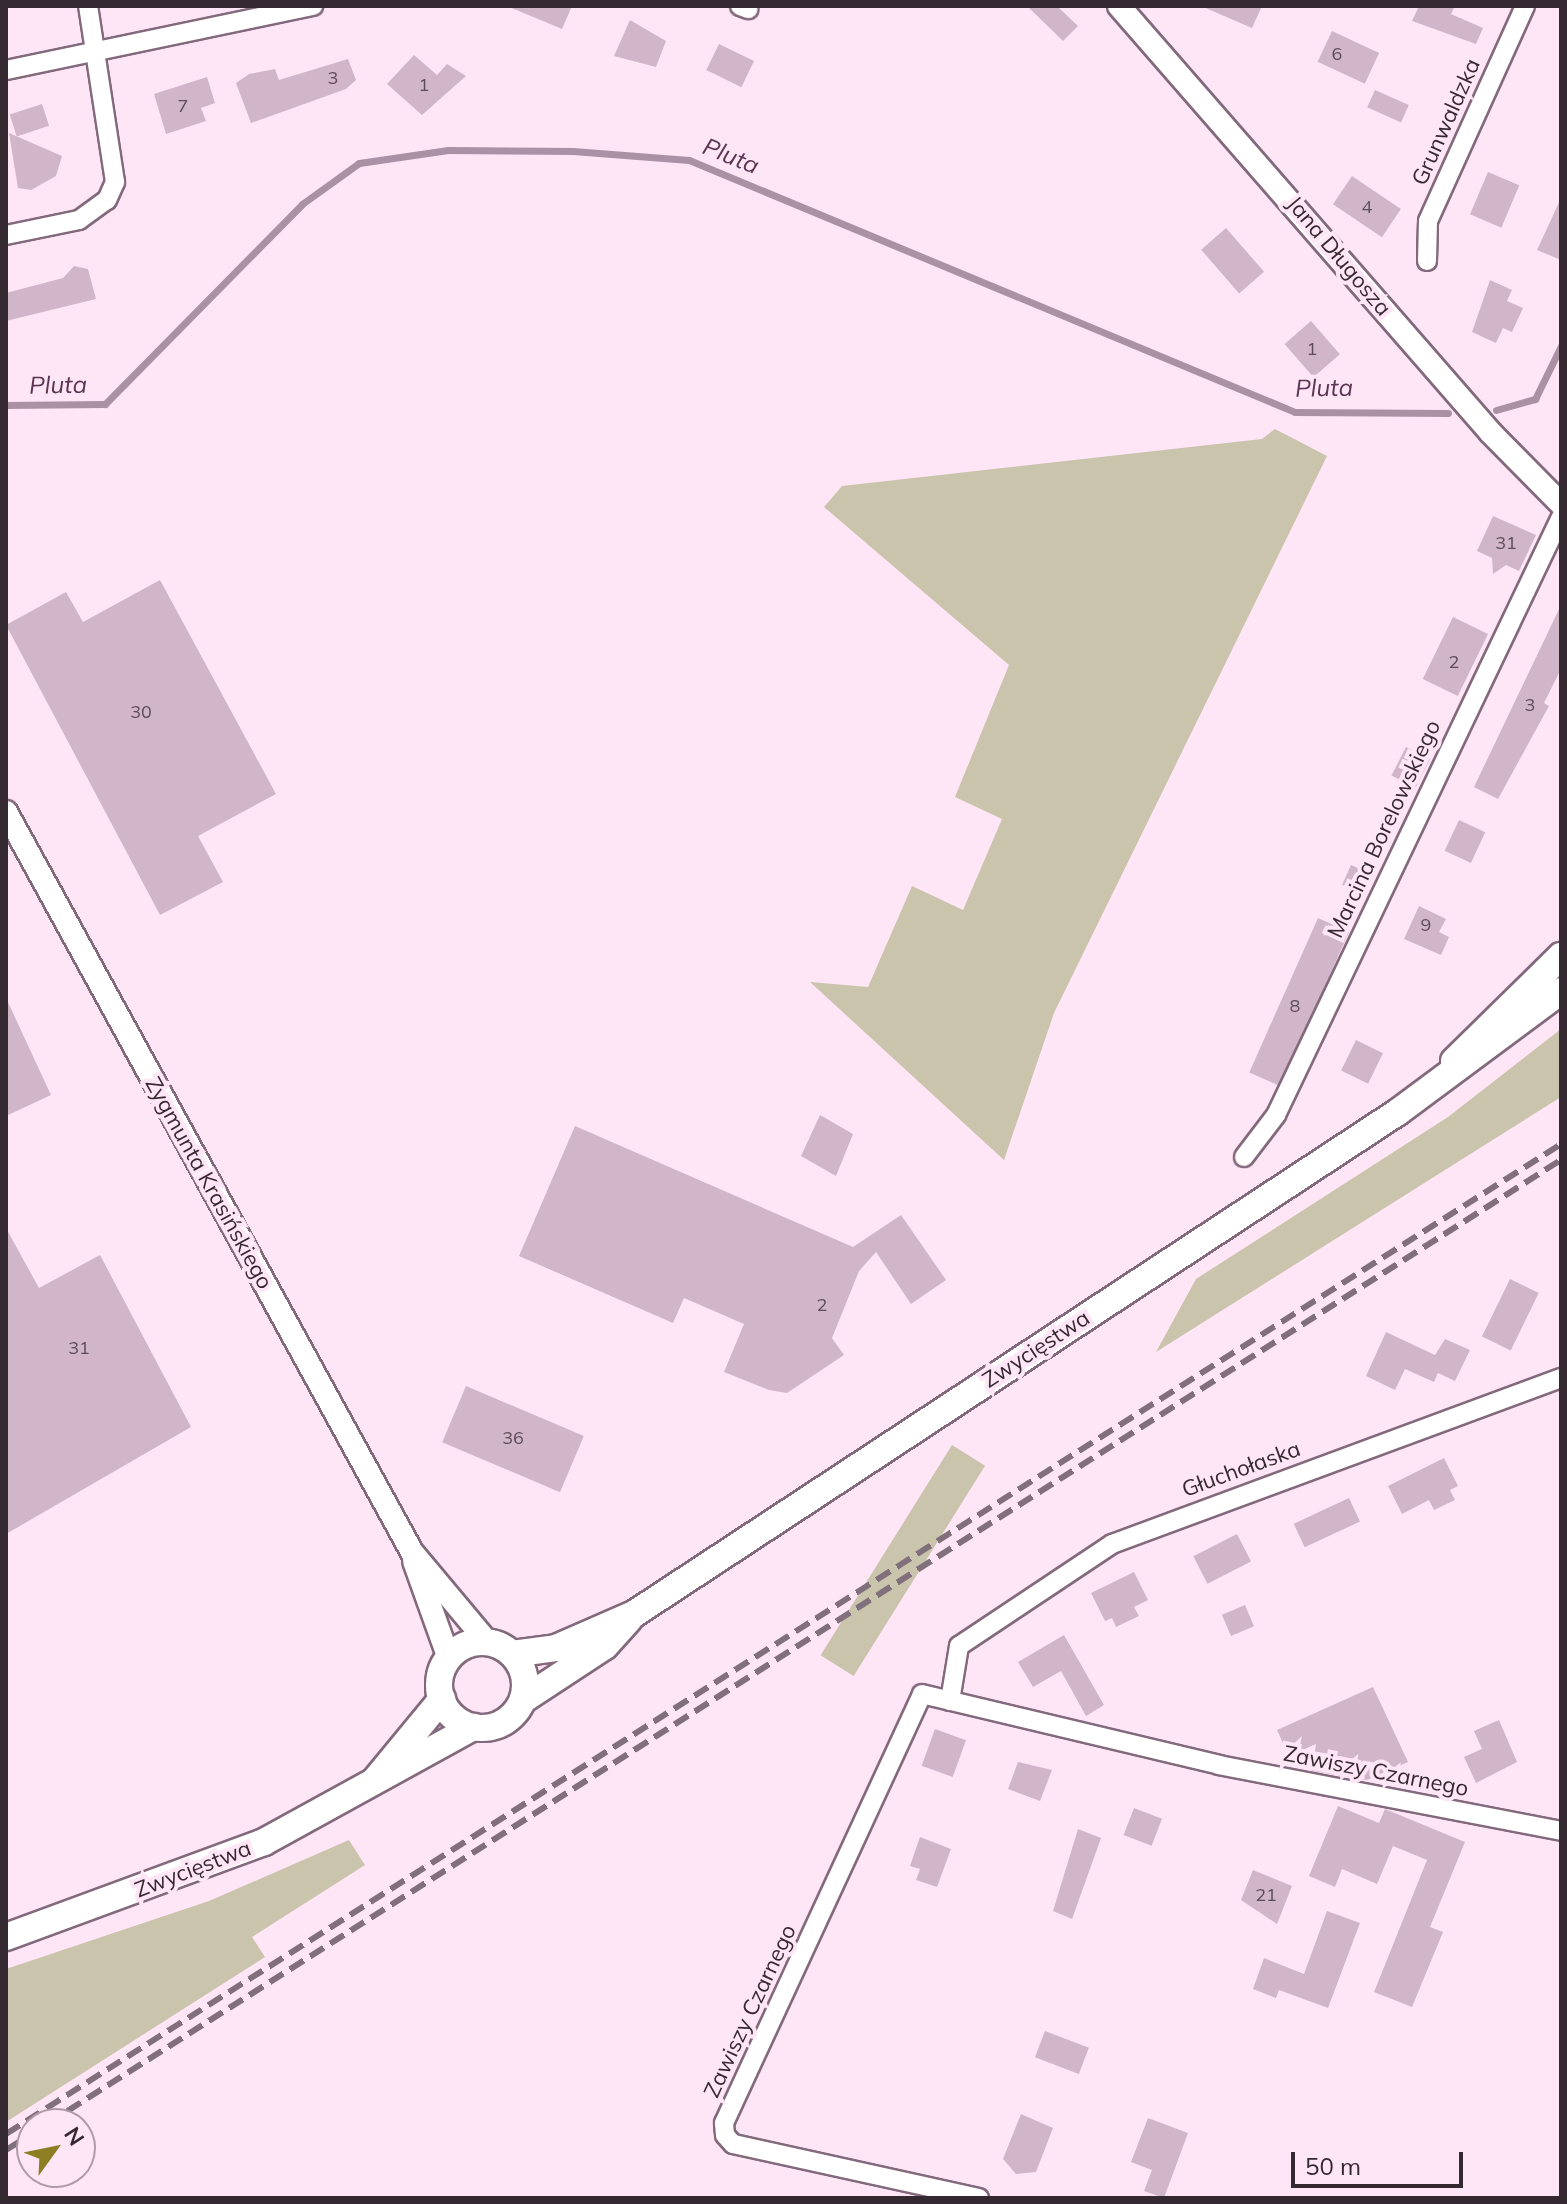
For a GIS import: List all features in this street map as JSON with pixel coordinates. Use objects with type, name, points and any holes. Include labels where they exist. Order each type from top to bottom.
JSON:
[{"type":"main road","name":"Zwycięstwa","points":[[1436,1082],[1561,956]]},
{"type":"main road","name":"Zwycięstwa","points":[[512,1654],[556,1648],[634,1614],[1436,1082],[1561,991]]},
{"type":"main road","name":"Zwycięstwa","points":[[523,1700],[605,1646],[634,1614]]},
{"type":"main road","points":[[488,1643],[512,1654],[524,1676],[523,1700],[497,1726],[473,1727],[442,1699],[449,1659],[488,1643]]},
{"type":"main road","name":"Zwycięstwa","points":[[372,1784],[442,1699]]},
{"type":"main road","name":"Zwycięstwa","points":[[6,1937],[264,1842],[473,1727]]},
{"type":"street","points":[[6,235],[60,226],[96,209],[115,182],[88,6]]},
{"type":"street","points":[[6,70],[95,54],[313,6]]},
{"type":"street","name":"Jana Długosza","points":[[1119,6],[1491,433],[1561,504]]},
{"type":"street","name":"Grunwaldzka","points":[[1427,261],[1428,221],[1525,6]]},
{"type":"street","name":"Marcina Borelowskiego","points":[[1244,1157],[1276,1115],[1561,517]]},
{"type":"street","name":"Zygmunta Krasińskiego","points":[[6,812],[412,1552],[449,1659]]},
{"type":"street","name":"Głuchołaska","points":[[950,1701],[959,1646],[1112,1544],[1561,1378]]},
{"type":"street","name":"Zygmunta Krasińskiego","points":[[412,1552],[488,1643]]},
{"type":"street","name":"Zawiszy Czarnego","points":[[979,2198],[733,2144],[724,2123],[906,1721],[922,1694],[1219,1765],[1561,1831]]},
{"type":"shaded area","points":[[1275,429],[1327,456],[1054,1013],[1004,1160],[810,982],[868,987],[912,886],[963,910],[1002,819],[955,797],[1009,665],[824,507],[842,486],[1262,439]]},
{"type":"shaded area","points":[[1561,1029],[1561,1097],[1156,1352],[1196,1279],[1448,1117]]},
{"type":"shaded area","points":[[952,1445],[985,1466],[854,1676],[821,1655]]},
{"type":"shaded area","points":[[349,1840],[365,1865],[252,1937],[265,1957],[28,2108],[16,2108],[16,2116],[6,2122],[6,1969],[209,1901]]},
{"type":"building","points":[[507,6],[572,6],[562,29]]},
{"type":"building","points":[[1027,6],[1057,6],[1078,26],[1063,41]]},
{"type":"building","points":[[1201,6],[1262,6],[1252,28]]},
{"type":"building","points":[[1419,6],[1455,6],[1451,14],[1483,28],[1476,44],[1412,21]]},
{"type":"building","points":[[630,20],[666,41],[656,67],[614,56]]},
{"type":"building","points":[[1332,31],[1379,53],[1365,84],[1318,62]]},
{"type":"building","points":[[719,44],[754,61],[741,87],[706,70]]},
{"type":"building","points":[[414,55],[437,75],[447,64],[466,76],[422,115],[387,84]]},
{"type":"building","points":[[348,59],[356,80],[346,89],[251,123],[236,83],[249,74],[275,69],[279,80]]},
{"type":"building","points":[[207,77],[215,103],[201,108],[206,121],[166,134],[154,94]]},
{"type":"building","points":[[1375,90],[1409,105],[1401,122],[1367,107]]},
{"type":"building","points":[[42,104],[49,126],[17,136],[10,115]]},
{"type":"building","points":[[9,133],[62,156],[56,176],[31,190],[18,188]]},
{"type":"building","points":[[1488,172],[1519,185],[1501,228],[1470,214]]},
{"type":"building","points":[[1352,176],[1401,209],[1382,237],[1333,204]]},
{"type":"building","points":[[1561,198],[1561,260],[1537,250]]},
{"type":"building","points":[[1226,228],[1264,272],[1239,293],[1201,250]]},
{"type":"building","points":[[74,266],[88,269],[96,299],[6,321],[6,293],[63,278]]},
{"type":"building","points":[[1490,280],[1512,290],[1507,301],[1523,308],[1512,332],[1503,328],[1496,343],[1472,332]]},
{"type":"building","points":[[1311,321],[1340,354],[1313,377],[1285,344]]},
{"type":"building","points":[[1493,516],[1536,535],[1519,571],[1506,565],[1493,574],[1492,558],[1477,551]]},
{"type":"building","points":[[160,580],[276,794],[198,836],[223,882],[160,915],[6,625],[66,592],[83,622]]},
{"type":"building","points":[[1561,605],[1561,669],[1544,703],[1549,706],[1498,799],[1474,787]]},
{"type":"building","points":[[1453,617],[1488,634],[1458,696],[1423,679]]},
{"type":"building","points":[[1406,747],[1430,759],[1416,788],[1391,776]]},
{"type":"building","points":[[1459,820],[1485,832],[1471,863],[1445,851]]},
{"type":"building","points":[[1351,865],[1371,874],[1362,894],[1342,885]]},
{"type":"building","points":[[1419,906],[1446,919],[1439,932],[1449,937],[1441,955],[1404,939]]},
{"type":"building","points":[[1318,918],[1349,932],[1280,1086],[1249,1072]]},
{"type":"building","points":[[6,998],[51,1095],[6,1116]]},
{"type":"building","points":[[1356,1040],[1383,1053],[1368,1084],[1341,1071]]},
{"type":"building","points":[[820,1115],[853,1134],[836,1176],[801,1156]]},
{"type":"building","points":[[575,1126],[853,1247],[901,1215],[946,1280],[911,1304],[876,1252],[859,1271],[832,1338],[844,1355],[787,1393],[769,1390],[724,1372],[744,1324],[684,1298],[673,1323],[519,1256]]},
{"type":"building","points":[[6,1228],[39,1288],[100,1255],[191,1427],[6,1534]]},
{"type":"building","points":[[1510,1279],[1539,1293],[1511,1351],[1482,1337]]},
{"type":"building","points":[[1386,1332],[1435,1355],[1445,1339],[1470,1350],[1455,1381],[1438,1373],[1434,1382],[1405,1369],[1395,1390],[1366,1376]]},
{"type":"building","points":[[466,1386],[584,1436],[560,1492],[442,1442]]},
{"type":"building","points":[[1444,1458],[1458,1486],[1450,1490],[1455,1500],[1434,1510],[1429,1500],[1402,1514],[1388,1486]]},
{"type":"building","points":[[1349,1498],[1360,1522],[1305,1547],[1294,1524]]},
{"type":"building","points":[[1237,1534],[1251,1562],[1207,1584],[1193,1556]]},
{"type":"building","points":[[1134,1572],[1148,1600],[1134,1607],[1139,1616],[1116,1627],[1112,1618],[1105,1621],[1091,1593]]},
{"type":"building","points":[[1245,1605],[1254,1626],[1231,1636],[1222,1615]]},
{"type":"building","points":[[1064,1635],[1104,1705],[1086,1716],[1061,1671],[1033,1687],[1018,1662]]},
{"type":"building","points":[[1373,1687],[1408,1762],[1367,1780],[1312,1771],[1316,1744],[1289,1756],[1277,1730]]},
{"type":"building","points":[[1499,1720],[1517,1762],[1476,1783],[1464,1757],[1482,1749],[1474,1731]]},
{"type":"building","points":[[935,1729],[966,1740],[953,1777],[922,1766]]},
{"type":"building","points":[[1018,1762],[1052,1770],[1040,1801],[1008,1789]]},
{"type":"building","points":[[1338,1806],[1379,1823],[1385,1809],[1465,1842],[1430,1927],[1443,1932],[1412,2007],[1374,1992],[1427,1860],[1393,1846],[1377,1884],[1342,1869],[1335,1887],[1309,1876]]},
{"type":"building","points":[[1134,1808],[1162,1819],[1152,1846],[1124,1835]]},
{"type":"building","points":[[1078,1829],[1101,1838],[1072,1919],[1053,1911]]},
{"type":"building","points":[[920,1837],[951,1849],[937,1887],[916,1880],[920,1869],[910,1866]]},
{"type":"building","points":[[1253,1870],[1292,1886],[1277,1924],[1241,1900]]},
{"type":"building","points":[[1327,1911],[1360,1923],[1328,2008],[1279,1990],[1276,1998],[1253,1989],[1264,1958],[1304,1974]]},
{"type":"building","points":[[1045,2031],[1089,2048],[1079,2074],[1035,2057]]},
{"type":"building","points":[[1021,2114],[1053,2128],[1036,2172],[1016,2174],[1003,2159]]},
{"type":"building","points":[[1148,2118],[1188,2133],[1164,2198],[1144,2191],[1152,2170],[1131,2162]]},
{"type":"waterway","name":"Pluta","points":[[6,405],[105,404],[302,204],[359,163],[448,150],[573,151],[689,160],[1295,412],[1448,413]]},
{"type":"waterway","name":"Pluta","points":[[1496,410],[1535,399],[1561,346]]},
{"type":"railway","points":[[6,2134],[1561,1144]]},
{"type":"railway","points":[[72,2108],[1561,1160]]},
{"type":"railway","points":[[6,2150],[16,2144]]}]
